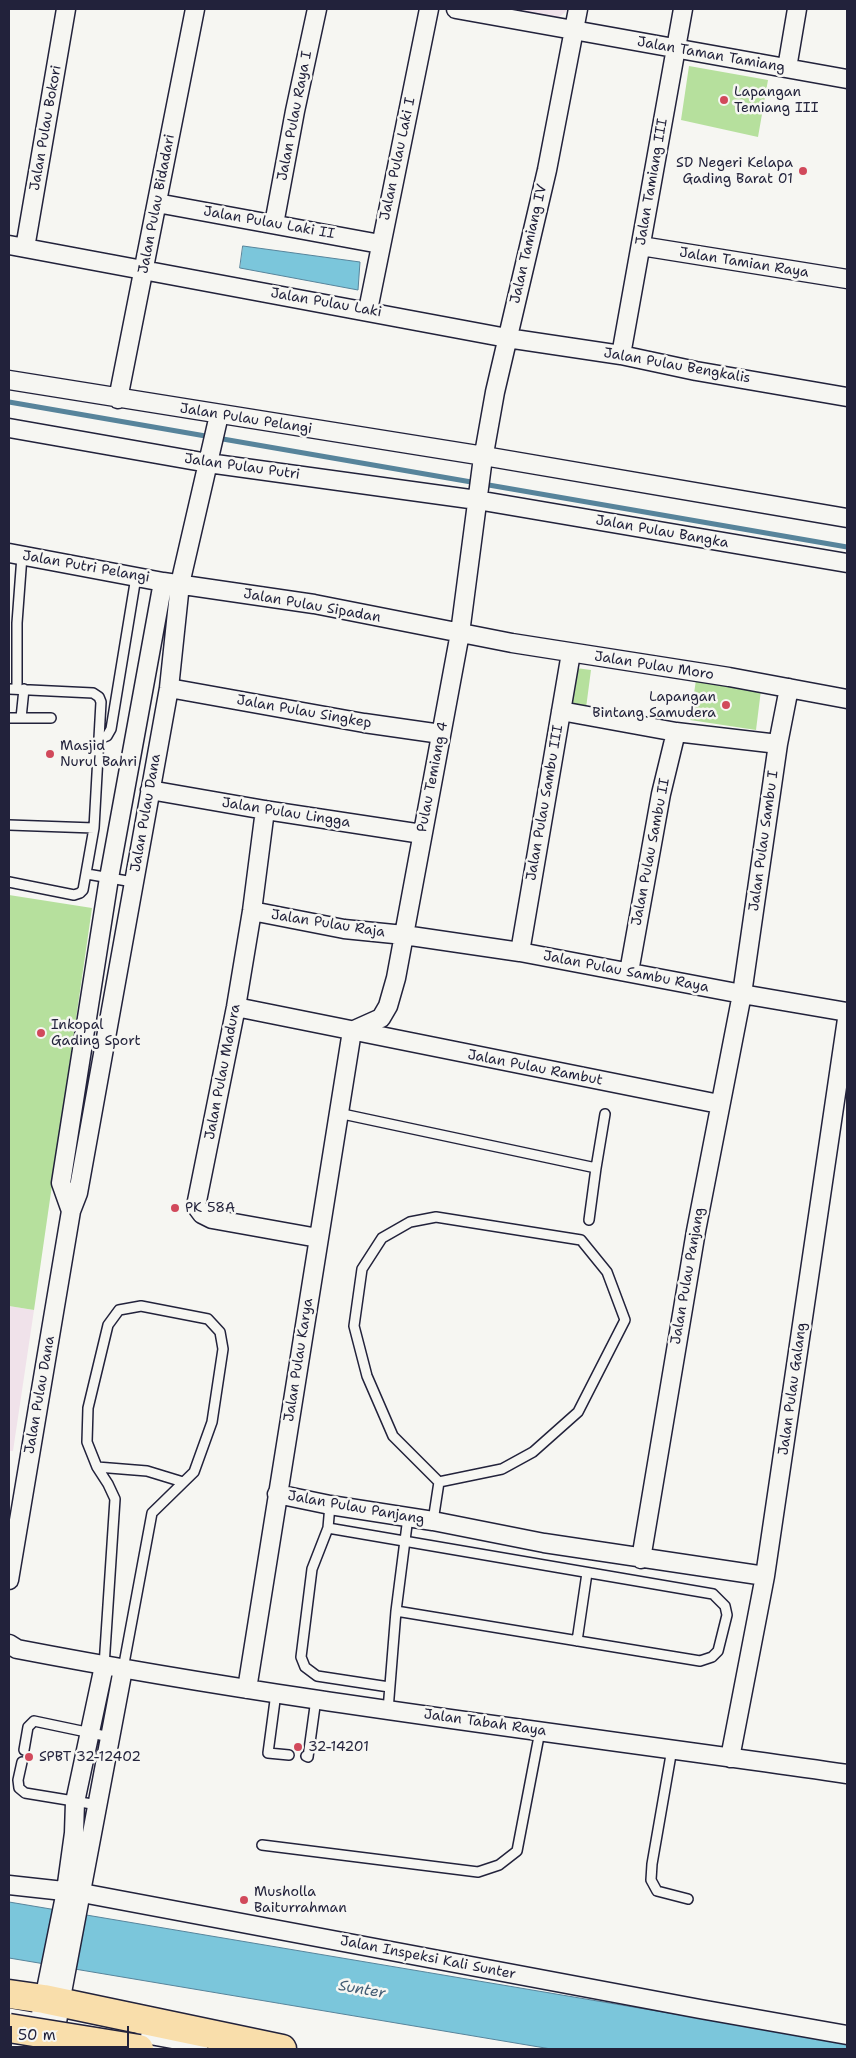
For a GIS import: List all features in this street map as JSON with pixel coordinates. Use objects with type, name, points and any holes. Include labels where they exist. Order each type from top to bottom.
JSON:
[{"type":"highway","points":[[9,1994],[282,2049]]},
{"type":"highway","points":[[9,2028],[131,2042]]},
{"type":"street","name":"Jalan Pulau Bokori","points":[[17,247],[66,9]]},
{"type":"street","name":"Jalan Pulau Bidadari","points":[[118,399],[195,9]]},
{"type":"street","name":"Jalan Pulau Raya I","points":[[274,224],[294,111],[317,9]]},
{"type":"street","name":"Jalan Pulau Laki I","points":[[368,310],[429,9]]},
{"type":"street","name":"Jalan Taman Tamiang","points":[[456,9],[847,78]]},
{"type":"street","name":"Jalan Tamiang IV","points":[[477,497],[495,392],[547,170],[578,9]]},
{"type":"street","name":"Jalan Tamiang III","points":[[621,355],[683,9]]},
{"type":"street","points":[[787,68],[797,9]]},
{"type":"street","name":"Jalan Pulau Laki II","points":[[157,203],[380,244]]},
{"type":"street","name":"Jalan Tamian Raya","points":[[641,246],[847,279]]},
{"type":"street","name":"Jalan Pulau Laki","points":[[17,247],[368,310],[507,338]]},
{"type":"street","name":"Jalan Pulau Bengkalis","points":[[507,338],[621,355],[696,371],[847,397]]},
{"type":"street","name":"Jalan Pulau Pelangi","points":[[9,380],[118,399],[218,420],[483,461]]},
{"type":"street","name":"Jalan Pulau Dana","points":[[72,1211],[61,1183],[109,878],[171,583],[210,456],[218,420]]},
{"type":"street","name":"Jalan Pulau Putri","points":[[9,428],[210,456],[477,497]]},
{"type":"street","points":[[483,461],[847,518]]},
{"type":"street","name":"Jalan Pulau Bangka","points":[[477,497],[847,563]]},
{"type":"street","name":"Pulau Temiang 4","points":[[352,1031],[381,1018],[388,1006],[396,978],[460,633],[477,497]]},
{"type":"street","name":"Jalan Putri Pelangi","points":[[15,554],[171,583]]},
{"type":"street","name":"Jalan Pulau Dana","points":[[9,1580],[72,1211],[78,1194],[169,688],[171,583]]},
{"type":"street","name":"Jalan Pulau Sipadan","points":[[171,583],[314,604],[460,633]]},
{"type":"street","name":"Jalan Pulau Moro","points":[[460,633],[847,699]]},
{"type":"street","name":"Jalan Pulau Sambu III","points":[[520,952],[571,653]]},
{"type":"street","name":"Jalan Pulau Singkep","points":[[169,688],[364,723],[441,734]]},
{"type":"street","name":"Jalan Pulau Sambu I","points":[[742,994],[778,744],[789,688]]},
{"type":"street","points":[[561,711],[676,732],[778,744]]},
{"type":"street","name":"Jalan Pulau Sambu II","points":[[629,972],[661,794],[676,732]]},
{"type":"street","name":"Jalan Pulau Lingga","points":[[150,790],[422,834]]},
{"type":"street","name":"Jalan Pulau Madura","points":[[265,810],[252,911],[236,1007],[196,1206],[202,1214],[212,1218],[318,1238]]},
{"type":"street","name":"Jalan Pulau Raja","points":[[252,911],[344,929],[404,935]]},
{"type":"street","name":"Jalan Pulau Sambu Raya","points":[[404,935],[520,952],[847,1012]]},
{"type":"street","name":"Jalan Pulau Panjang","points":[[641,1559],[696,1231],[719,1104],[742,994]]},
{"type":"street","name":"Jalan Pulau Rambut","points":[[236,1007],[719,1104]]},
{"type":"street","name":"Jalan Pulau Galang","points":[[730,1758],[765,1576],[847,1019]]},
{"type":"street","name":"Jalan Pulau Karya","points":[[247,1689],[352,1031]]},
{"type":"street","name":"Jalan Pulau Panjang","points":[[277,1494],[330,1505],[433,1521],[544,1543],[765,1576]]},
{"type":"street","points":[[9,1644],[17,1649],[103,1670],[75,1802],[73,1898]]},
{"type":"street","name":"Jalan Tabah Raya","points":[[103,1670],[388,1710],[539,1735],[672,1749],[847,1774]]},
{"type":"street","points":[[53,2049],[55,2002],[73,1898],[98,1805],[122,1672]]},
{"type":"street","name":"Jalan Inspeksi Kali Sunter","points":[[9,1885],[73,1898],[847,2034]]},
{"type":"street","points":[[34,2049],[55,2002]]},
{"type":"lane","points":[[15,554],[13,622],[17,689],[21,718]]},
{"type":"lane","points":[[99,739],[107,736],[111,729],[136,576]]},
{"type":"lane","points":[[9,882],[74,895],[80,894],[83,890],[94,828],[101,702],[93,693],[17,689]]},
{"type":"lane","points":[[9,718],[51,718]]},
{"type":"lane","points":[[9,825],[94,828]]},
{"type":"lane","points":[[86,874],[133,882]]},
{"type":"lane","points":[[338,1113],[596,1168]]},
{"type":"lane","points":[[589,1220],[605,1114]]},
{"type":"lane","points":[[436,1217],[581,1240],[607,1272],[625,1320],[578,1412],[533,1452],[502,1469],[439,1482],[393,1436],[367,1376],[354,1326],[362,1269],[382,1238],[410,1222],[436,1217]]},
{"type":"lane","points":[[103,1670],[115,1499],[97,1467],[86,1442],[88,1408],[108,1325],[119,1310],[141,1306],[208,1319],[220,1332],[223,1349],[212,1422],[194,1472],[152,1513],[122,1672]]},
{"type":"lane","points":[[97,1467],[147,1471],[183,1482]]},
{"type":"lane","points":[[433,1521],[439,1482]]},
{"type":"lane","points":[[330,1505],[328,1528],[312,1569],[302,1657],[305,1667],[317,1676],[389,1687]]},
{"type":"lane","points":[[388,1710],[396,1612],[408,1517]]},
{"type":"lane","points":[[328,1528],[713,1594],[725,1606],[727,1615],[718,1651],[712,1657],[700,1661],[396,1612]]},
{"type":"lane","points":[[577,1641],[587,1573]]},
{"type":"lane","points":[[276,1695],[268,1753],[289,1755]]},
{"type":"lane","points":[[306,1756],[308,1757],[316,1701]]},
{"type":"lane","points":[[24,1750],[28,1727],[34,1721],[110,1738]]},
{"type":"lane","points":[[262,1845],[478,1872],[499,1865],[517,1851],[539,1735]]},
{"type":"lane","points":[[672,1749],[652,1864],[651,1880],[657,1891],[688,1898]]},
{"type":"lane","points":[[22,1762],[18,1780],[19,1788],[26,1793],[98,1805]]},
{"type":"lane","points":[[9,2013],[55,2002]]},
{"type":"lane","points":[[131,2042],[203,2049]]},
{"type":"lane","points":[[9,2046],[26,2049]]},
{"type":"shaded area","points":[[484,9],[569,9],[553,22]]},
{"type":"shaded area","points":[[9,1306],[34,1310],[13,1451],[9,1451]]},
{"type":"green space","name":"Lapangan Temiang III","points":[[689,66],[768,80],[758,137],[681,120]]},
{"type":"green space","points":[[576,668],[591,670],[586,708],[572,706]]},
{"type":"green space","name":"Lapangan Bintang Samudera","points":[[696,680],[761,690],[756,730],[690,720]]},
{"type":"green space","name":"Inkopal Gading Sport","points":[[9,895],[92,908],[34,1310],[9,1306]]},
{"type":"water","points":[[243,246],[360,262],[358,290],[240,268]]},
{"type":"water","name":"Sunter","points":[[9,1902],[847,2043],[847,2049],[551,2049],[9,1958]]},
{"type":"waterway","points":[[9,402],[847,547]]},
{"type":"place","name":"Lapangan Temiang III","points":[[724,100]]},
{"type":"place","name":"SD Negeri Kelapa Gading Barat 01","points":[[803,171]]},
{"type":"place","name":"Lapangan Bintang Samudera","points":[[726,705]]},
{"type":"place","name":"Masjid Nurul Bahri","points":[[50,754]]},
{"type":"place","name":"Inkopal Gading Sport","points":[[41,1033]]},
{"type":"place","name":"PK 58A","points":[[175,1208]]},
{"type":"place","name":"32-14201","points":[[298,1747]]},
{"type":"place","name":"SPBT 32-12402","points":[[29,1757]]},
{"type":"place","name":"Musholla Baiturrahman","points":[[244,1900]]}]
